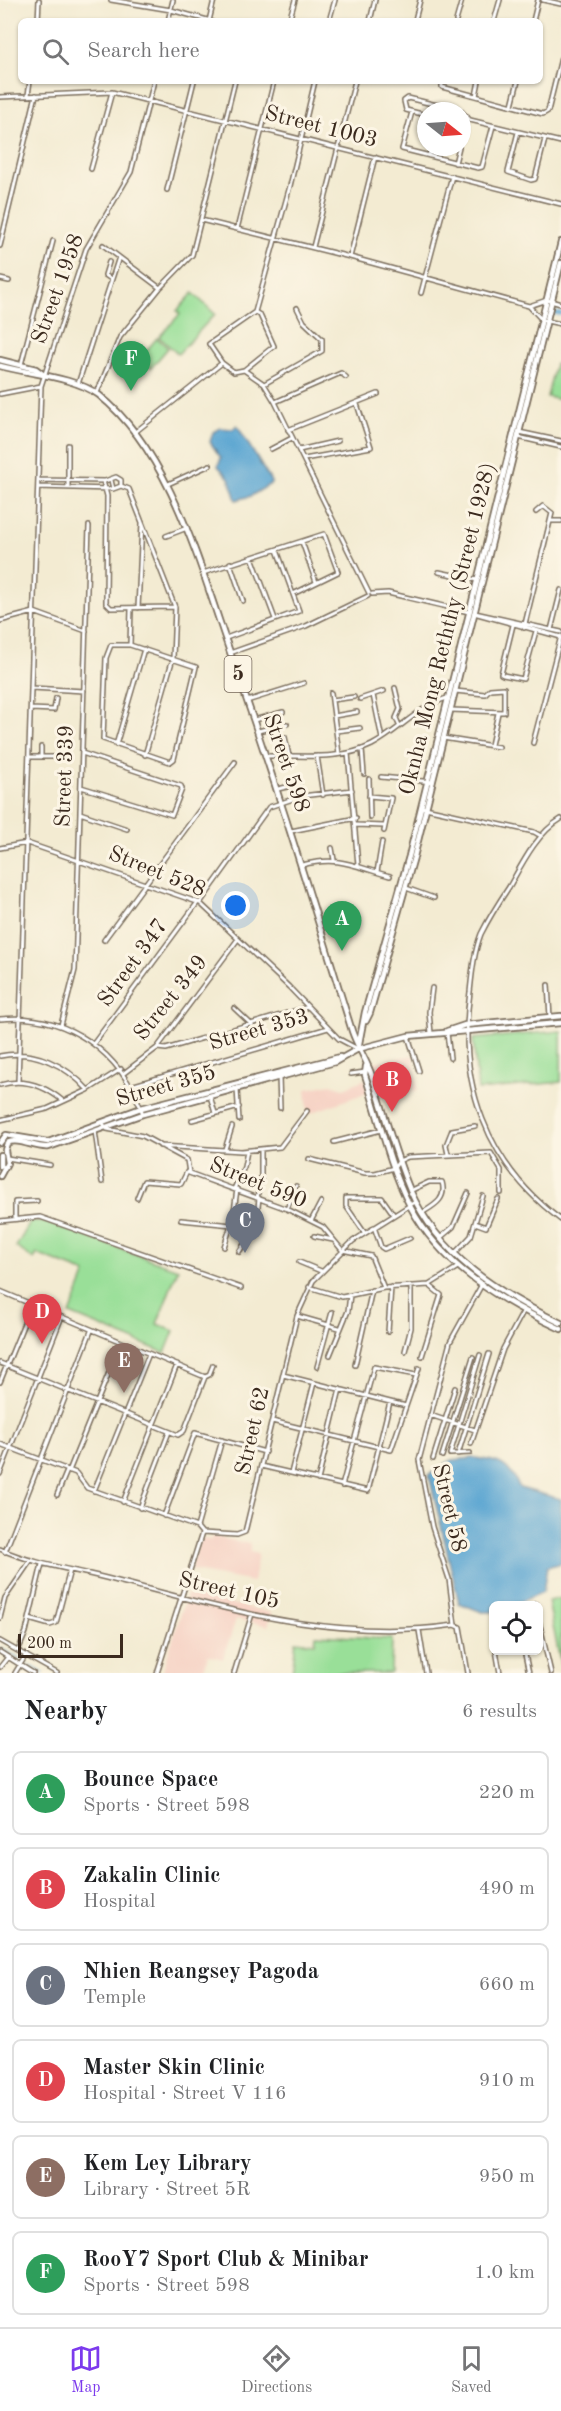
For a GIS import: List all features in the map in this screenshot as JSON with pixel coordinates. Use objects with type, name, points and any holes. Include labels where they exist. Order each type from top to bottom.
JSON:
[{"type":"main road","name":"Oknha Mong Reththy (Street 1928)","points":[[430,782],[549,302],[561,242]]},
{"type":"main road","name":"Oknha Mong Reththy (Street 1928)","points":[[549,302],[561,263]]},
{"type":"main road","name":"Street 598","points":[[0,360],[36,369],[44,375]]},
{"type":"main road","name":"Street 598","points":[[0,366],[34,375],[44,375],[97,393],[134,433],[168,484],[187,528],[282,800],[358,1049],[371,1073],[410,1191],[412,1204]]},
{"type":"main road","name":"Oknha Mong Reththy (Street 1928)","points":[[365,1022],[365,1012],[407,873],[451,710],[450,699],[455,691],[477,580],[516,434]]},
{"type":"main road","name":"Oknha Mong Reththy (Street 1928)","points":[[358,1049],[405,888],[407,873]]},
{"type":"main road","points":[[447,1031],[465,1025],[561,1016]]},
{"type":"main road","points":[[447,1031],[465,1033],[561,1023]]},
{"type":"main road","name":"Street 355","points":[[2,1143],[13,1135],[48,1142],[142,1111],[341,1057],[358,1049],[408,1036],[447,1031]]},
{"type":"main road","name":"Street 355","points":[[142,1111],[237,1089],[335,1062],[341,1057]]},
{"type":"main road","points":[[366,1066],[365,1072],[394,1168],[423,1227],[458,1267],[482,1286],[561,1329]]},
{"type":"main road","points":[[0,1176],[6,1166],[7,1158],[2,1143]]},
{"type":"main road","points":[[0,1155],[0,1166]]},
{"type":"main road","points":[[412,1204],[454,1254],[484,1281],[561,1323]]},
{"type":"street","points":[[38,18],[39,0]]},
{"type":"street","points":[[111,0],[138,2],[199,18]]},
{"type":"street","points":[[169,18],[173,0]]},
{"type":"street","points":[[211,18],[214,0]]},
{"type":"street","points":[[290,18],[295,0]]},
{"type":"street","points":[[330,18],[335,0]]},
{"type":"street","points":[[371,18],[375,0]]},
{"type":"street","points":[[416,18],[420,0]]},
{"type":"street","points":[[457,18],[462,0]]},
{"type":"street","points":[[495,18],[500,0]]},
{"type":"street","points":[[534,18],[538,0]]},
{"type":"street","points":[[543,0],[561,4]]},
{"type":"street","points":[[442,84],[442,87],[546,113],[561,58]]},
{"type":"street","points":[[28,95],[30,84]]},
{"type":"street","name":"Street 1958","points":[[18,1082],[41,386],[86,249],[129,178],[152,84]]},
{"type":"street","points":[[167,190],[193,84]]},
{"type":"street","points":[[97,393],[114,345],[160,288],[192,255],[234,84]]},
{"type":"street","points":[[237,229],[274,84]]},
{"type":"street","points":[[255,312],[260,315],[274,346],[244,370],[234,372],[222,363],[210,347],[210,342],[255,312],[314,84]]},
{"type":"street","points":[[313,248],[354,84]]},
{"type":"street","points":[[476,96],[478,84]]},
{"type":"street","points":[[512,105],[517,84]]},
{"type":"street","points":[[91,169],[112,92]]},
{"type":"street","name":"Street 1003","points":[[0,97],[112,92],[561,204]]},
{"type":"street","points":[[0,246],[36,95]]},
{"type":"street","points":[[417,113],[404,108],[406,99],[420,102]]},
{"type":"street","points":[[412,112],[402,149],[417,153]]},
{"type":"street","points":[[471,120],[561,142]]},
{"type":"street","points":[[429,156],[482,168],[493,126]]},
{"type":"street","points":[[519,132],[508,173],[531,180],[535,179],[545,139]]},
{"type":"street","points":[[455,162],[457,156]]},
{"type":"street","points":[[350,257],[375,157]]},
{"type":"street","points":[[421,293],[452,176]]},
{"type":"street","points":[[201,220],[350,257],[529,306],[545,318],[561,324]]},
{"type":"street","points":[[21,365],[53,241]]},
{"type":"street","points":[[103,245],[160,288]]},
{"type":"street","points":[[77,385],[119,257]]},
{"type":"street","points":[[109,262],[105,275],[111,279]]},
{"type":"street","points":[[0,279],[9,281]]},
{"type":"street","points":[[529,306],[549,302],[561,304]]},
{"type":"street","points":[[264,384],[322,351],[322,339],[304,322],[297,308]]},
{"type":"street","points":[[134,433],[222,363]]},
{"type":"street","points":[[244,370],[264,384],[275,402],[370,594]]},
{"type":"street","points":[[275,402],[341,373],[346,378]]},
{"type":"street","points":[[0,394],[41,386]]},
{"type":"street","points":[[288,430],[378,394]]},
{"type":"street","points":[[304,459],[371,447],[357,404]]},
{"type":"street","points":[[516,434],[561,441]]},
{"type":"street","points":[[516,434],[561,447]]},
{"type":"street","points":[[271,448],[292,438]]},
{"type":"street","points":[[299,450],[338,441]]},
{"type":"street","points":[[68,445],[68,488]]},
{"type":"street","points":[[168,484],[210,465]]},
{"type":"street","points":[[38,480],[120,479],[121,486]]},
{"type":"street","points":[[111,480],[113,489]]},
{"type":"street","points":[[102,481],[107,496],[106,603],[111,608],[175,607]]},
{"type":"street","points":[[38,487],[113,489],[121,486],[129,489],[142,521],[175,607],[173,658],[145,755]]},
{"type":"street","points":[[524,626],[552,521],[552,513],[548,508],[543,506],[536,512]]},
{"type":"street","points":[[138,608],[142,521]]},
{"type":"street","points":[[552,521],[561,522]]},
{"type":"street","name":"Street 339","points":[[61,1025],[75,970],[89,526]]},
{"type":"street","points":[[166,536],[187,528]]},
{"type":"street","points":[[202,573],[324,534],[338,568],[336,574],[293,594]]},
{"type":"street","points":[[302,542],[316,583]]},
{"type":"street","points":[[225,638],[299,610],[277,550]]},
{"type":"street","points":[[252,557],[275,619]]},
{"type":"street","points":[[230,563],[243,601]]},
{"type":"street","points":[[439,572],[477,580]]},
{"type":"street","points":[[550,632],[561,590]]},
{"type":"street","points":[[230,653],[306,626],[370,594],[388,593],[550,632],[561,636],[533,743]]},
{"type":"street","points":[[130,645],[131,608]]},
{"type":"street","points":[[0,621],[34,612],[86,631]]},
{"type":"street","points":[[472,612],[536,631],[550,632]]},
{"type":"street","points":[[513,625],[502,675],[523,679],[536,631]]},
{"type":"street","points":[[113,645],[130,645],[144,649],[194,665],[197,670],[174,759],[168,763],[102,738],[107,649],[113,645]]},
{"type":"street","points":[[116,745],[144,649]]},
{"type":"street","points":[[247,701],[304,683]]},
{"type":"street","points":[[32,688],[84,691]]},
{"type":"street","points":[[395,688],[400,709],[396,718],[399,725]]},
{"type":"street","points":[[451,710],[504,712],[504,688],[490,689],[485,694],[455,691]]},
{"type":"street","points":[[360,699],[384,691]]},
{"type":"street","points":[[331,693],[339,754]]},
{"type":"street","points":[[373,695],[382,739]]},
{"type":"street","points":[[332,700],[354,697]]},
{"type":"street","points":[[31,710],[54,710],[56,698]]},
{"type":"street","points":[[267,756],[317,756],[348,753],[362,749],[382,739],[424,706],[450,699]]},
{"type":"street","points":[[254,720],[283,712]]},
{"type":"street","points":[[334,716],[357,712]]},
{"type":"street","points":[[491,745],[498,713]]},
{"type":"street","points":[[258,731],[287,723]]},
{"type":"street","points":[[336,731],[360,728]]},
{"type":"street","points":[[285,737],[289,756]]},
{"type":"street","points":[[443,738],[499,747]]},
{"type":"street","points":[[41,747],[41,757]]},
{"type":"street","points":[[362,749],[364,774]]},
{"type":"street","points":[[81,787],[168,815],[174,813],[182,789],[181,786],[82,753]]},
{"type":"street","points":[[348,753],[356,818],[358,865]]},
{"type":"street","points":[[317,756],[322,795]]},
{"type":"street","points":[[30,757],[53,757]]},
{"type":"street","points":[[104,940],[235,762]]},
{"type":"street","points":[[381,777],[430,782]]},
{"type":"street","points":[[369,779],[370,817]]},
{"type":"street","points":[[278,789],[299,784]]},
{"type":"street","points":[[282,800],[352,790]]},
{"type":"street","points":[[356,825],[384,829],[391,798],[369,796]]},
{"type":"street","name":"Street 347","points":[[94,1043],[264,811],[282,800]]},
{"type":"street","points":[[423,808],[534,832],[541,836]]},
{"type":"street","points":[[80,813],[127,828]]},
{"type":"street","points":[[291,831],[356,818]]},
{"type":"street","points":[[561,819],[541,836],[481,934],[474,959],[465,1025],[474,1091],[483,1122],[493,1143],[526,1188],[561,1220]]},
{"type":"street","points":[[377,873],[382,842]]},
{"type":"street","name":"Street 528","points":[[0,848],[27,843],[199,902],[339,1039],[358,1049]]},
{"type":"street","points":[[332,848],[334,860]]},
{"type":"street","points":[[302,865],[334,860],[390,876]]},
{"type":"street","points":[[405,888],[434,898]]},
{"type":"street","name":"Street 349","points":[[124,1073],[157,1048],[238,939]]},
{"type":"street","points":[[548,985],[550,1017]]},
{"type":"street","points":[[431,1033],[429,1012],[432,988]]},
{"type":"street","points":[[157,1048],[166,1049],[308,1007]]},
{"type":"street","points":[[234,1008],[252,1025]]},
{"type":"street","points":[[0,1019],[20,1018],[61,1025],[94,1043],[124,1073],[142,1111]]},
{"type":"street","name":"Street 353","points":[[132,1086],[328,1028]]},
{"type":"street","points":[[447,1031],[450,1058]]},
{"type":"street","points":[[408,1036],[419,1071]]},
{"type":"street","points":[[0,1056],[19,1055],[40,1058],[62,1067],[88,1090]]},
{"type":"street","points":[[0,1120],[47,1109],[88,1090],[121,1069]]},
{"type":"street","points":[[351,1074],[365,1072]]},
{"type":"street","points":[[279,1077],[280,1107]]},
{"type":"street","points":[[0,1085],[18,1082],[38,1086],[63,1101]]},
{"type":"street","points":[[237,1089],[239,1120]]},
{"type":"street","points":[[210,1096],[215,1113]]},
{"type":"street","points":[[192,1120],[239,1107]]},
{"type":"street","points":[[160,1146],[247,1151],[282,1146],[290,1130],[306,1111]]},
{"type":"street","name":"Street 590","points":[[103,1125],[142,1136],[187,1160],[187,1172],[286,1209],[323,1227],[342,1250]]},
{"type":"street","points":[[225,1149],[232,1126]]},
{"type":"street","points":[[448,1154],[446,1144],[452,1130],[476,1126]]},
{"type":"street","points":[[94,1128],[102,1182]]},
{"type":"street","points":[[334,1142],[382,1129]]},
{"type":"street","points":[[239,1252],[256,1226],[261,1178],[261,1150]]},
{"type":"street","points":[[224,1247],[232,1225],[235,1189],[244,1167],[247,1151]]},
{"type":"street","points":[[309,1159],[365,1173],[375,1173],[394,1168],[399,1161],[408,1157],[491,1153],[501,1170],[501,1193]]},
{"type":"street","points":[[7,1158],[50,1165]]},
{"type":"street","points":[[137,1198],[144,1181],[181,1184],[187,1172]]},
{"type":"street","points":[[410,1191],[429,1182],[442,1182],[444,1193],[441,1199],[421,1213]]},
{"type":"street","points":[[286,1209],[296,1186]]},
{"type":"street","points":[[440,1238],[453,1227],[468,1193]]},
{"type":"street","points":[[454,1254],[470,1239],[483,1196]]},
{"type":"street","points":[[364,1232],[346,1206],[346,1198],[382,1198],[394,1215]]},
{"type":"street","points":[[475,1223],[486,1227],[498,1199]]},
{"type":"street","points":[[15,1218],[15,1203],[37,1201]]},
{"type":"street","points":[[310,1221],[321,1202]]},
{"type":"street","name":"Street 62","points":[[202,1533],[237,1535],[245,1532],[297,1316],[309,1287],[342,1250],[364,1232],[412,1204]]},
{"type":"street","points":[[0,1221],[40,1217],[241,1288]]},
{"type":"street","points":[[181,1220],[232,1225]]},
{"type":"street","points":[[374,1227],[384,1250],[411,1238]]},
{"type":"street","points":[[314,1236],[333,1240]]},
{"type":"street","points":[[342,1250],[371,1256],[384,1288]]},
{"type":"street","points":[[299,1262],[321,1271]]},
{"type":"street","points":[[309,1287],[333,1296],[391,1287],[429,1285],[458,1267]]},
{"type":"street","points":[[422,1356],[441,1295],[429,1285]]},
{"type":"street","points":[[405,1351],[411,1328],[411,1286]]},
{"type":"street","name":"Street 58","points":[[468,1673],[460,1628],[455,1624],[449,1579],[432,1527],[419,1463],[450,1342],[482,1286]]},
{"type":"street","points":[[388,1332],[391,1287]]},
{"type":"street","points":[[355,1365],[372,1290]]},
{"type":"street","points":[[0,1291],[30,1306],[205,1377]]},
{"type":"street","points":[[330,1355],[339,1328],[348,1311],[350,1295]]},
{"type":"street","points":[[0,1382],[30,1306]]},
{"type":"street","points":[[471,1444],[503,1349],[524,1310]]},
{"type":"street","points":[[317,1367],[332,1312]]},
{"type":"street","points":[[297,1316],[339,1328]]},
{"type":"street","points":[[0,1474],[61,1319]]},
{"type":"street","points":[[5,1552],[91,1330]]},
{"type":"street","points":[[57,1495],[121,1343]]},
{"type":"street","points":[[94,1491],[149,1354]]},
{"type":"street","points":[[458,1454],[489,1354]]},
{"type":"street","points":[[470,1453],[450,1454],[480,1355]]},
{"type":"street","points":[[442,1456],[473,1357]]},
{"type":"street","points":[[0,1364],[178,1435],[184,1431],[205,1377],[209,1375],[213,1365]]},
{"type":"street","points":[[123,1502],[177,1365]]},
{"type":"street","points":[[342,1486],[374,1367],[416,1375]]},
{"type":"street","points":[[272,1421],[391,1450],[394,1448],[419,1368]]},
{"type":"street","points":[[469,1368],[475,1371]]},
{"type":"street","points":[[283,1376],[406,1406]]},
{"type":"street","points":[[291,1473],[314,1383]]},
{"type":"street","points":[[433,1459],[455,1388]]},
{"type":"street","points":[[318,1480],[340,1389]]},
{"type":"street","points":[[261,1466],[368,1491],[390,1402]]},
{"type":"street","points":[[430,1414],[475,1430]]},
{"type":"street","points":[[140,1508],[170,1431]]},
{"type":"street","points":[[164,1516],[193,1434],[198,1433],[265,1452]]},
{"type":"street","points":[[197,1527],[222,1440]]},
{"type":"street","points":[[0,1444],[79,1475],[84,1486],[94,1491],[197,1527],[202,1533],[157,1673]]},
{"type":"street","name":"Street 105","points":[[0,1550],[181,1598],[320,1628],[387,1631],[419,1630],[455,1624]]},
{"type":"street","points":[[0,1618],[5,1598],[31,1560]]},
{"type":"street","points":[[18,1651],[29,1619],[42,1563]]},
{"type":"street","points":[[29,1619],[50,1625],[56,1623],[70,1570]]},
{"type":"street","points":[[234,1673],[252,1614]]},
{"type":"street","points":[[419,1630],[426,1673]]},
{"type":"street","points":[[543,1639],[551,1673]]},
{"type":"street","points":[[0,1641],[18,1651],[33,1673]]},
{"type":"street","points":[[0,1652],[8,1657],[23,1660],[57,1673]]},
{"type":"street","points":[[497,1655],[500,1673]]},
{"type":"street","points":[[525,1655],[529,1673]]},
{"type":"street","points":[[0,1667],[8,1657]]},
{"type":"street","points":[[15,1673],[23,1660]]},
{"type":"shaded area","points":[[413,1055],[418,1090],[380,1097],[370,1063]]},
{"type":"shaded area","points":[[365,1079],[368,1092],[308,1114],[306,1089],[331,1084],[344,1088]]},
{"type":"shaded area","points":[[212,1536],[250,1544],[250,1552],[258,1554],[253,1582],[190,1570],[200,1538],[211,1540]]},
{"type":"shaded area","points":[[187,1594],[272,1613],[268,1626],[236,1619],[223,1659],[208,1655],[203,1673],[162,1673]]},
{"type":"green space","points":[[193,293],[215,314],[178,354],[159,337],[180,314],[177,311]]},
{"type":"green space","points":[[157,338],[168,348],[151,368],[140,358]]},
{"type":"green space","points":[[555,364],[561,365],[561,400],[547,397]]},
{"type":"green space","points":[[561,1031],[561,1082],[478,1090],[473,1039]]},
{"type":"green space","points":[[31,1221],[42,1221],[178,1269],[157,1324],[174,1331],[165,1353],[70,1314],[86,1273],[37,1254],[34,1259],[16,1247]]},
{"type":"green space","points":[[561,1598],[561,1666],[548,1601]]},
{"type":"green space","points":[[316,1635],[392,1639],[391,1673],[292,1673],[296,1641],[315,1643]]},
{"type":"water","points":[[237,425],[272,483],[251,496],[236,500],[229,478],[218,466],[221,458],[210,442],[213,432],[220,428],[233,429]]},
{"type":"water","points":[[474,1458],[497,1462],[507,1468],[520,1488],[561,1499],[561,1563],[547,1567],[543,1592],[522,1601],[489,1601],[489,1612],[482,1612],[459,1603],[429,1475],[451,1460]]},
{"type":"waterway","points":[[550,312],[561,314]]},
{"type":"waterway","points":[[0,1648],[43,1673]]},
{"type":"place","name":"RooY7 Sport Club & Minibar","points":[[131,391]]},
{"type":"place","name":"Bounce Space","points":[[342,951]]},
{"type":"place","name":"Zakalin Clinic","points":[[392,1112]]},
{"type":"place","name":"Nhien Reangsey Pagoda","points":[[245,1253]]},
{"type":"place","name":"Master Skin Clinic","points":[[42,1344]]},
{"type":"place","name":"Kem Ley Library","points":[[124,1393]]}]
